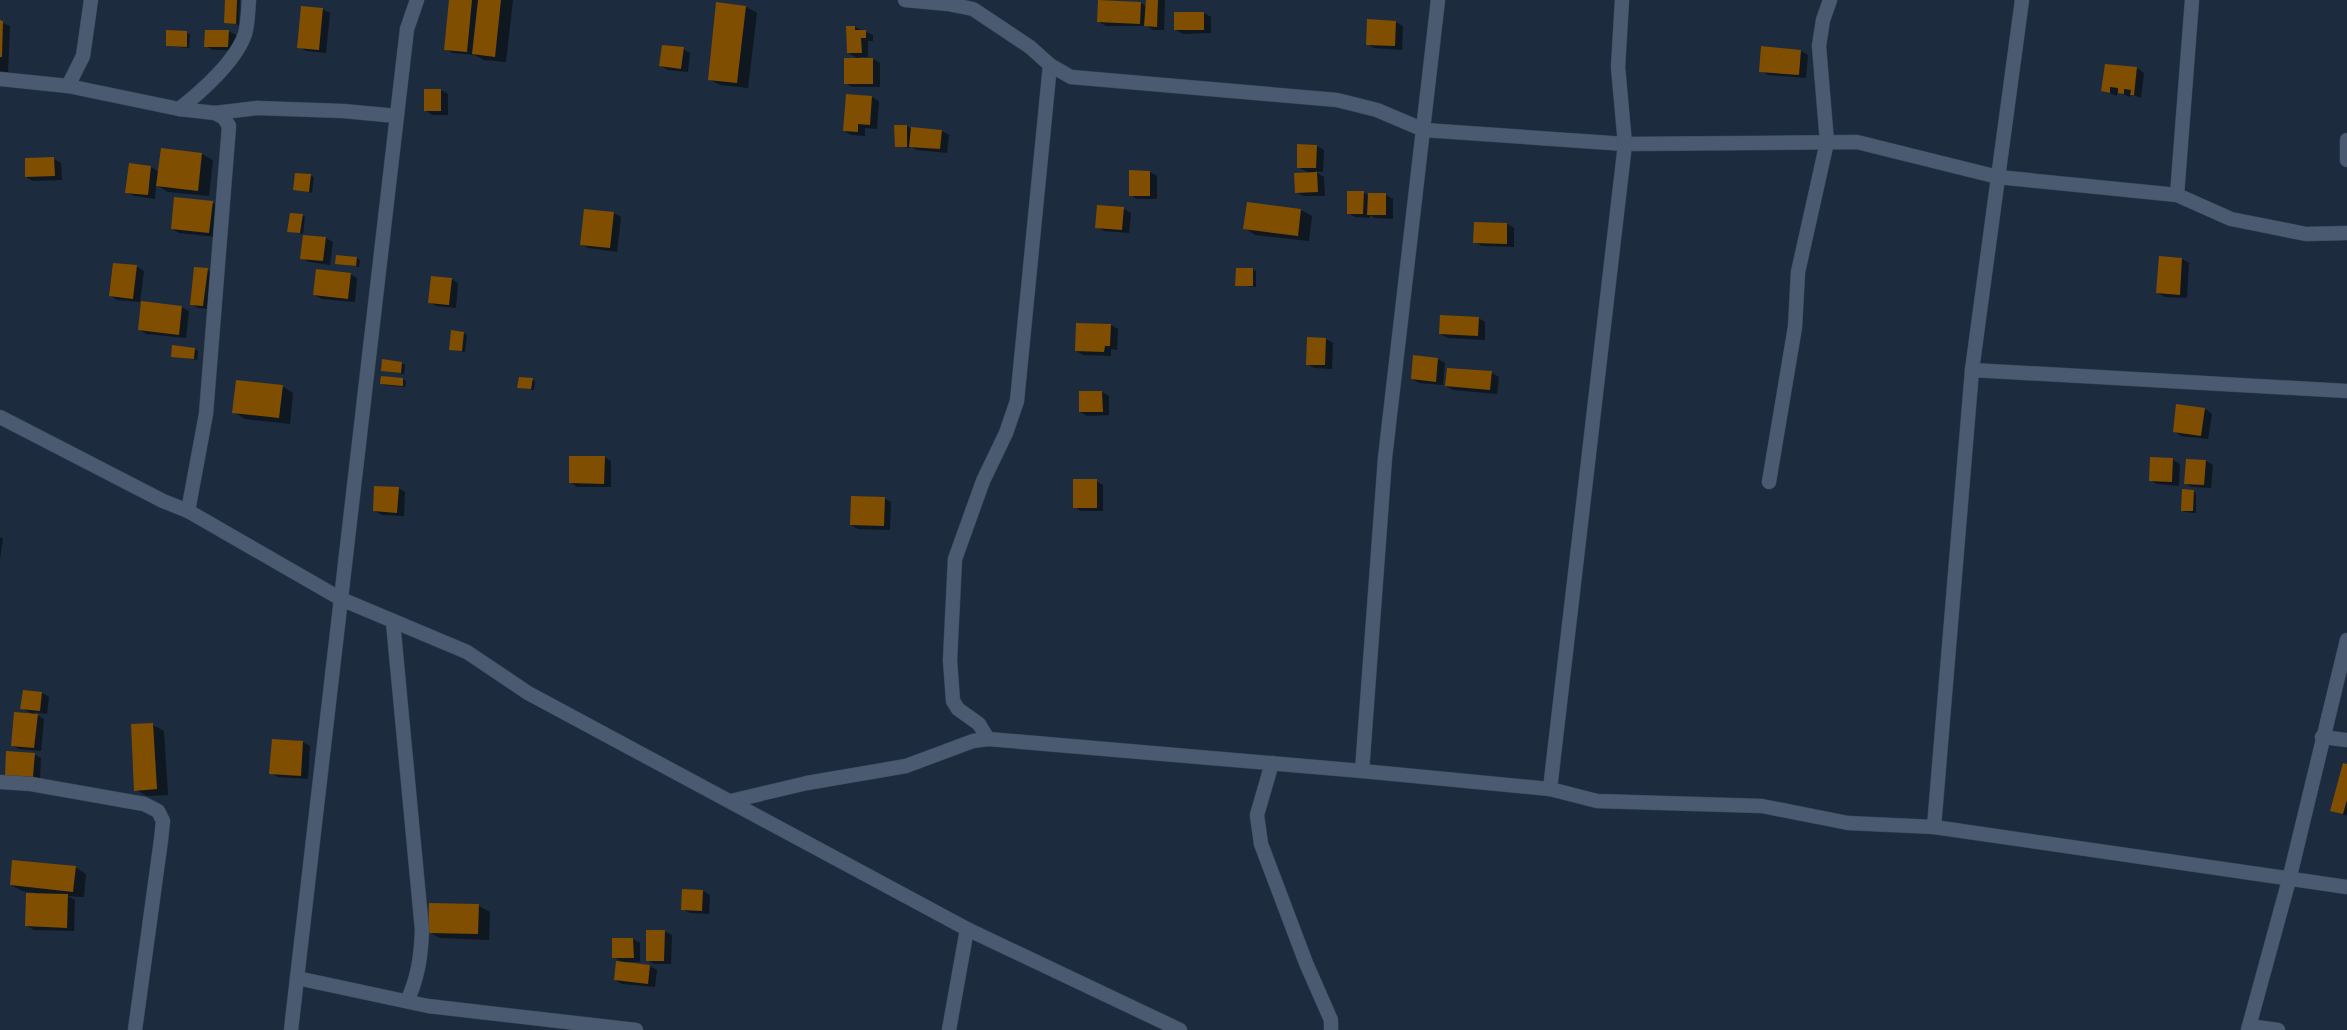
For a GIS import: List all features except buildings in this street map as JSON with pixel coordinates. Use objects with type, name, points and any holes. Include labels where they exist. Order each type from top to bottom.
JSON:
[{"type":"street","points":[[68,86],[83,56],[91,0]]},
{"type":"street","points":[[179,109],[196,96],[240,47],[246,32],[249,0]]},
{"type":"street","points":[[292,1030],[407,29],[416,0]]},
{"type":"street","points":[[905,0],[948,4],[973,9],[1030,47],[1050,66],[1071,77],[1337,100],[1377,110],[1424,130],[1625,144],[1857,142],[1998,177],[2177,195],[2231,219],[2306,234],[2347,233]]},
{"type":"street","points":[[1362,770],[1385,458],[1438,0]]},
{"type":"street","points":[[1550,789],[1625,144],[1618,67],[1622,0]]},
{"type":"street","points":[[1769,482],[1795,327],[1798,272],[1827,142],[1819,46],[1823,20],[1830,0]]},
{"type":"street","points":[[1934,827],[1972,370],[2022,0]]},
{"type":"street","points":[[2177,195],[2192,0]]},
{"type":"street","points":[[988,739],[979,724],[958,709],[953,702],[950,660],[955,559],[983,481],[1006,433],[1017,401],[1050,66]]},
{"type":"street","points":[[0,79],[68,86],[179,109],[215,113],[257,108],[343,111],[397,116]]},
{"type":"street","points":[[188,511],[206,414],[229,126],[224,118],[215,113]]},
{"type":"street","points":[[2347,140],[2347,160]]},
{"type":"street","points":[[1972,370],[2347,392]]},
{"type":"street","points":[[0,416],[163,501],[188,511],[341,598],[467,652],[528,693],[968,929],[1180,1030]]},
{"type":"street","points":[[394,622],[422,930],[421,959],[414,986],[407,1002]]},
{"type":"street","points":[[2278,1030],[2248,1028],[2289,880],[2322,737],[2347,640]]},
{"type":"street","points":[[2322,737],[2347,740]]},
{"type":"street","points":[[731,801],[807,783],[906,766],[973,741],[988,739],[1362,770],[1550,789],[1597,801],[1762,806],[1848,823],[1934,827],[2347,887]]},
{"type":"street","points":[[1272,763],[1257,815],[1261,844],[1306,964],[1331,1020],[1331,1030]]},
{"type":"street","points":[[0,782],[31,784],[144,804],[158,811],[163,821],[135,1030]]},
{"type":"street","points":[[949,1030],[968,929]]},
{"type":"street","points":[[297,978],[438,1007],[636,1030]]}]
